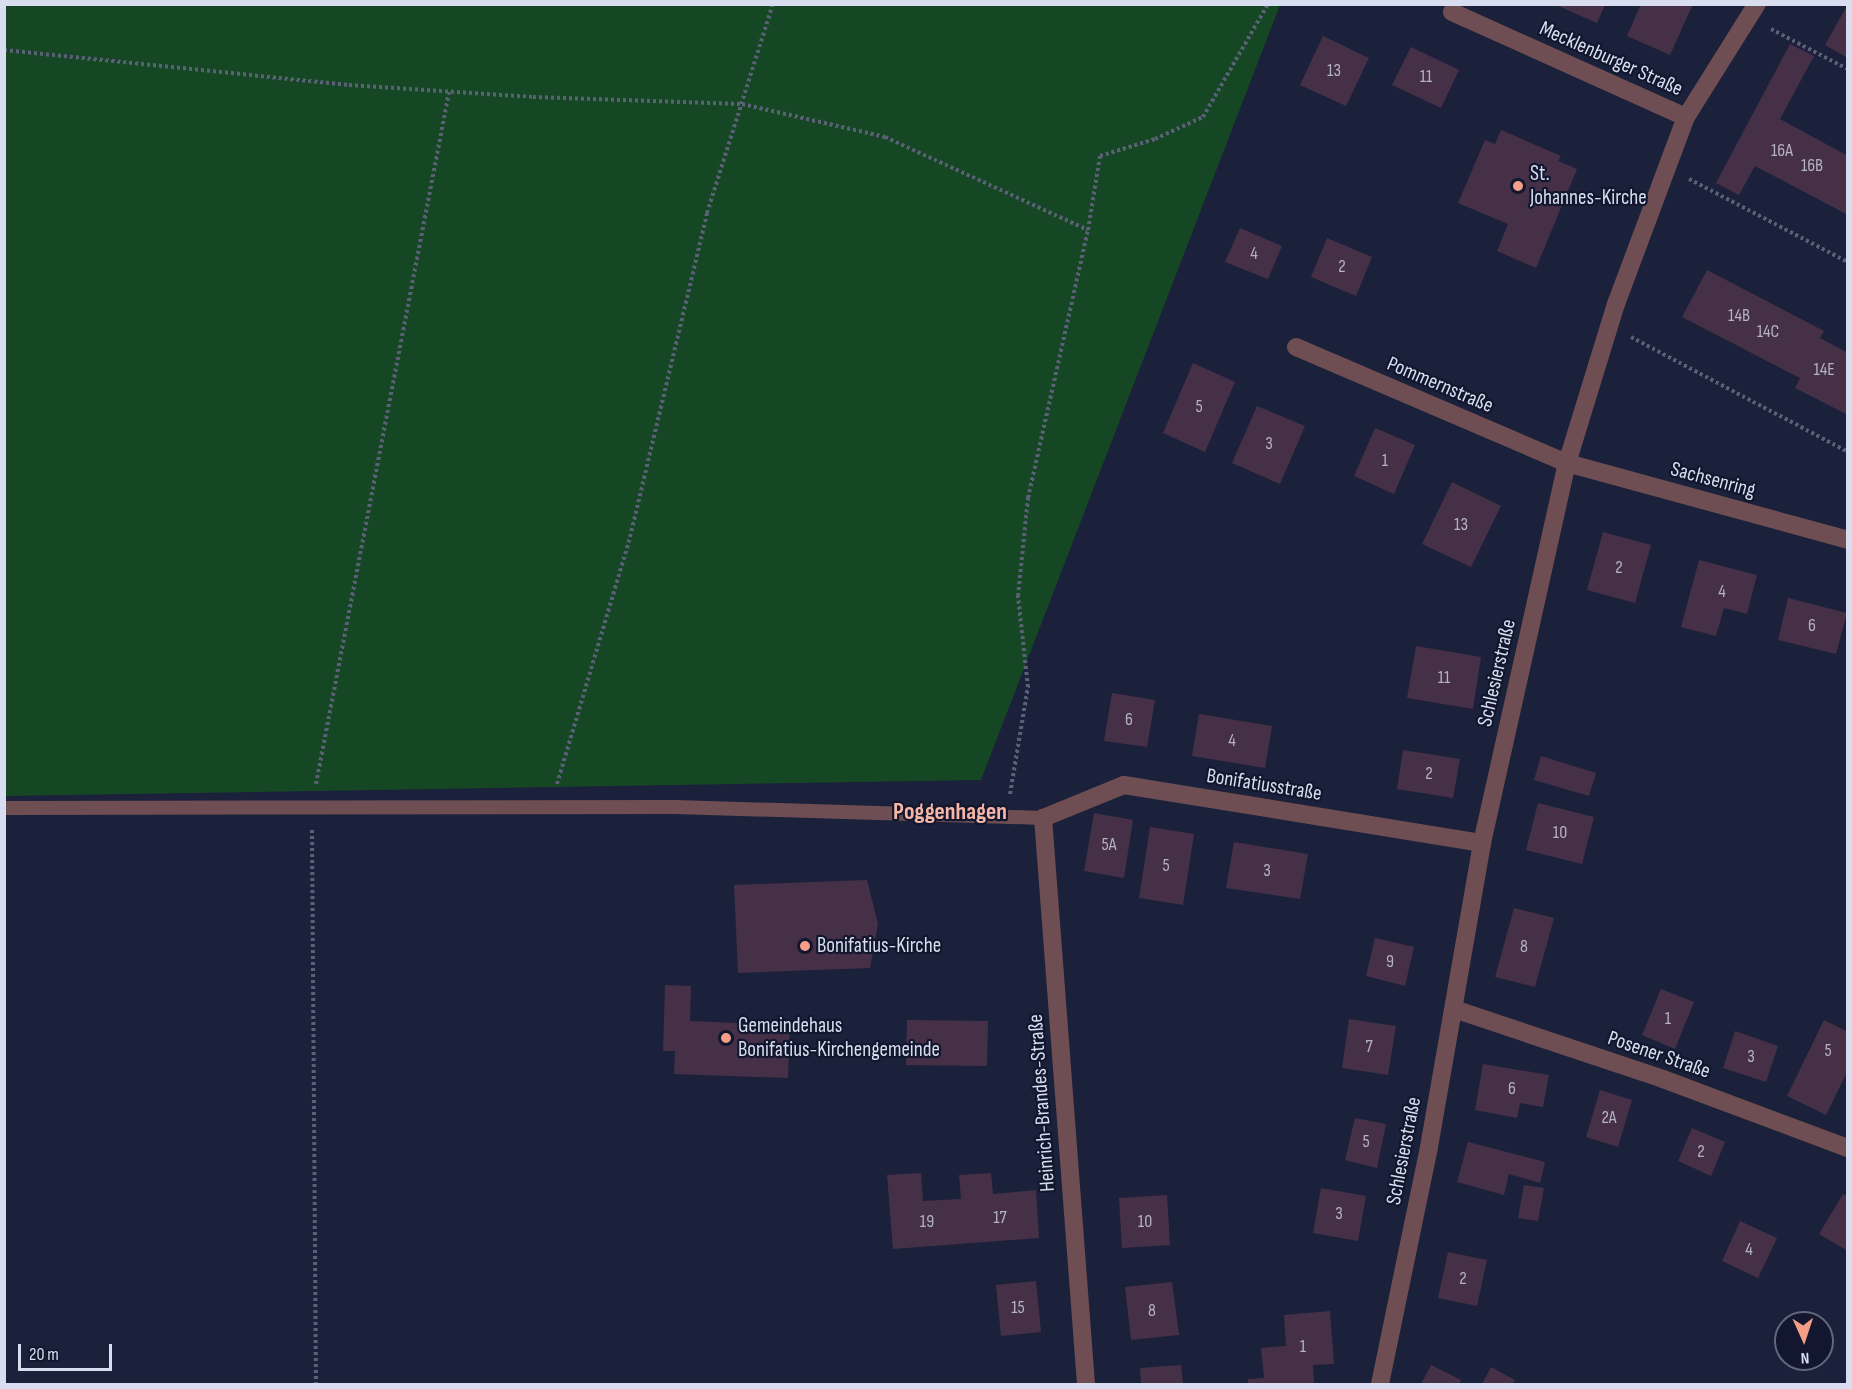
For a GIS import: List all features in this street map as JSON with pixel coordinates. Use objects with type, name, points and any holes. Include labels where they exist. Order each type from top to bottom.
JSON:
[{"type":"street","name":"Schlesierstraße","points":[[1380,1384],[1454,1009],[1482,843],[1567,463],[1609,326],[1686,117],[1753,11]]},
{"type":"street","name":"Mecklenburger Straße","points":[[1452,12],[1686,117]]},
{"type":"street","name":"Pommernstraße","points":[[1296,347],[1567,463]]},
{"type":"street","name":"Sachsenring","points":[[1567,463],[1848,540]]},
{"type":"street","name":"Bonifatiusstraße","points":[[1043,818],[1124,785],[1482,843]]},
{"type":"street","name":"Heinrich-Brandes-Straße","points":[[1043,818],[1086,1384]]},
{"type":"street","name":"Posener Straße","points":[[1454,1009],[1663,1079],[1848,1148]]},
{"type":"lane","points":[[4,808],[675,807],[1005,819],[1043,818]]},
{"type":"path","points":[[551,808],[630,537],[707,213],[773,4]]},
{"type":"path","points":[[1005,819],[1028,687],[1018,596],[1028,498],[1088,230],[1100,156],[1155,140],[1203,117],[1268,4]]},
{"type":"path","points":[[1753,11],[1848,69]]},
{"type":"path","points":[[4,50],[449,92],[742,104],[885,137],[1088,230]]},
{"type":"path","points":[[316,1384],[311,808],[449,92]]},
{"type":"path","points":[[1666,167],[1848,262]]},
{"type":"path","points":[[1609,326],[1848,452]]},
{"type":"green space","points":[[4,5],[1280,5],[981,780],[5,796]]},
{"type":"building","points":[[1641,4],[1693,4],[1670,55],[1627,36]]},
{"type":"building","points":[[1848,4],[1848,58],[1825,45]]},
{"type":"building","points":[[1556,5],[1605,5],[1597,23]]},
{"type":"building","points":[[1323,36],[1369,58],[1346,106],[1300,85]]},
{"type":"building","points":[[1790,44],[1814,56],[1780,119],[1848,156],[1848,215],[1755,166],[1739,195],[1716,183]]},
{"type":"building","points":[[1411,47],[1459,70],[1441,108],[1392,85]]},
{"type":"building","name":"St. Johannes-Kirche","points":[[1501,130],[1561,156],[1558,161],[1577,169],[1536,268],[1497,251],[1508,224],[1458,203],[1485,140],[1495,144]]},
{"type":"building","points":[[1240,228],[1282,246],[1268,279],[1225,262]]},
{"type":"building","points":[[1327,238],[1372,257],[1356,296],[1311,277]]},
{"type":"building","points":[[1707,270],[1824,331],[1820,338],[1848,353],[1848,415],[1795,388],[1800,378],[1682,317]]},
{"type":"building","points":[[1193,363],[1235,382],[1205,452],[1163,433]]},
{"type":"building","points":[[1257,406],[1305,426],[1280,484],[1232,463]]},
{"type":"building","points":[[1375,428],[1415,445],[1394,494],[1354,476]]},
{"type":"building","points":[[1452,482],[1501,506],[1471,567],[1422,544]]},
{"type":"building","points":[[1603,532],[1651,545],[1635,603],[1587,590]]},
{"type":"building","points":[[1699,560],[1757,575],[1747,614],[1724,608],[1716,636],[1681,627]]},
{"type":"building","points":[[1788,598],[1847,613],[1836,654],[1778,640]]},
{"type":"building","points":[[1416,646],[1481,657],[1473,709],[1407,698]]},
{"type":"building","points":[[1112,693],[1155,700],[1147,747],[1104,741]]},
{"type":"building","points":[[1199,714],[1272,726],[1265,768],[1192,756]]},
{"type":"building","points":[[1403,750],[1460,759],[1453,798],[1397,789]]},
{"type":"building","points":[[1541,756],[1596,773],[1589,796],[1534,780]]},
{"type":"building","points":[[1538,803],[1594,817],[1582,864],[1526,850]]},
{"type":"building","points":[[1094,813],[1133,820],[1124,878],[1084,871]]},
{"type":"building","points":[[1150,827],[1194,834],[1183,905],[1139,898]]},
{"type":"building","points":[[1234,842],[1308,854],[1300,899],[1226,888]]},
{"type":"building","name":"Bonifatius-Kirche","points":[[867,880],[878,924],[870,968],[738,973],[734,885]]},
{"type":"building","points":[[1514,908],[1554,918],[1535,987],[1495,977]]},
{"type":"building","points":[[1375,938],[1414,947],[1405,986],[1366,976]]},
{"type":"building","name":"Gemeindehaus Bonifatius-Kirchengemeinde","points":[[665,985],[691,986],[690,1021],[790,1025],[788,1078],[674,1074],[675,1051],[663,1051]]},
{"type":"building","points":[[1661,989],[1694,1002],[1675,1049],[1642,1035]]},
{"type":"building","points":[[1349,1019],[1396,1026],[1388,1075],[1342,1068]]},
{"type":"building","points":[[907,1020],[988,1021],[987,1066],[906,1065]]},
{"type":"building","points":[[1824,1020],[1848,1032],[1848,1070],[1826,1115],[1787,1096]]},
{"type":"building","points":[[1735,1031],[1778,1046],[1766,1082],[1723,1068]]},
{"type":"building","points":[[1483,1064],[1549,1075],[1543,1107],[1520,1103],[1517,1118],[1475,1110]]},
{"type":"building","points":[[1600,1090],[1632,1100],[1618,1147],[1586,1137]]},
{"type":"building","points":[[1355,1118],[1386,1124],[1377,1168],[1345,1160]]},
{"type":"building","points":[[1692,1128],[1725,1142],[1711,1176],[1678,1161]]},
{"type":"building","points":[[1468,1142],[1545,1162],[1540,1183],[1509,1174],[1504,1195],[1457,1182]]},
{"type":"building","points":[[921,1173],[923,1201],[961,1199],[959,1175],[991,1173],[993,1194],[1036,1190],[1039,1238],[893,1249],[887,1175]]},
{"type":"building","points":[[1524,1185],[1544,1188],[1538,1221],[1518,1218]]},
{"type":"building","points":[[1321,1188],[1366,1196],[1358,1241],[1313,1233]]},
{"type":"building","points":[[1843,1194],[1848,1197],[1848,1251],[1819,1234]]},
{"type":"building","points":[[1167,1195],[1170,1245],[1122,1248],[1119,1198]]},
{"type":"building","points":[[1740,1221],[1777,1238],[1758,1278],[1722,1261]]},
{"type":"building","points":[[1448,1252],[1487,1260],[1477,1306],[1438,1298]]},
{"type":"building","points":[[1036,1281],[1041,1332],[1001,1336],[996,1285]]},
{"type":"building","points":[[1172,1282],[1179,1335],[1131,1340],[1125,1287]]},
{"type":"building","points":[[1330,1311],[1334,1364],[1313,1365],[1314,1384],[1248,1384],[1248,1379],[1264,1378],[1261,1348],[1286,1346],[1284,1315]]},
{"type":"building","points":[[1181,1365],[1183,1384],[1141,1384],[1140,1368]]},
{"type":"building","points":[[1431,1365],[1461,1380],[1459,1384],[1421,1384]]},
{"type":"building","points":[[1491,1367],[1515,1380],[1513,1384],[1482,1384]]},
{"type":"place","name":"St. Johannes-Kirche","points":[[1518,186]]},
{"type":"place","name":"Bonifatius-Kirche","points":[[805,946]]},
{"type":"place","name":"Gemeindehaus Bonifatius-Kirchengemeinde","points":[[726,1038]]},
{"type":"district","name":"Poggenhagen","points":[[950,812]]}]
